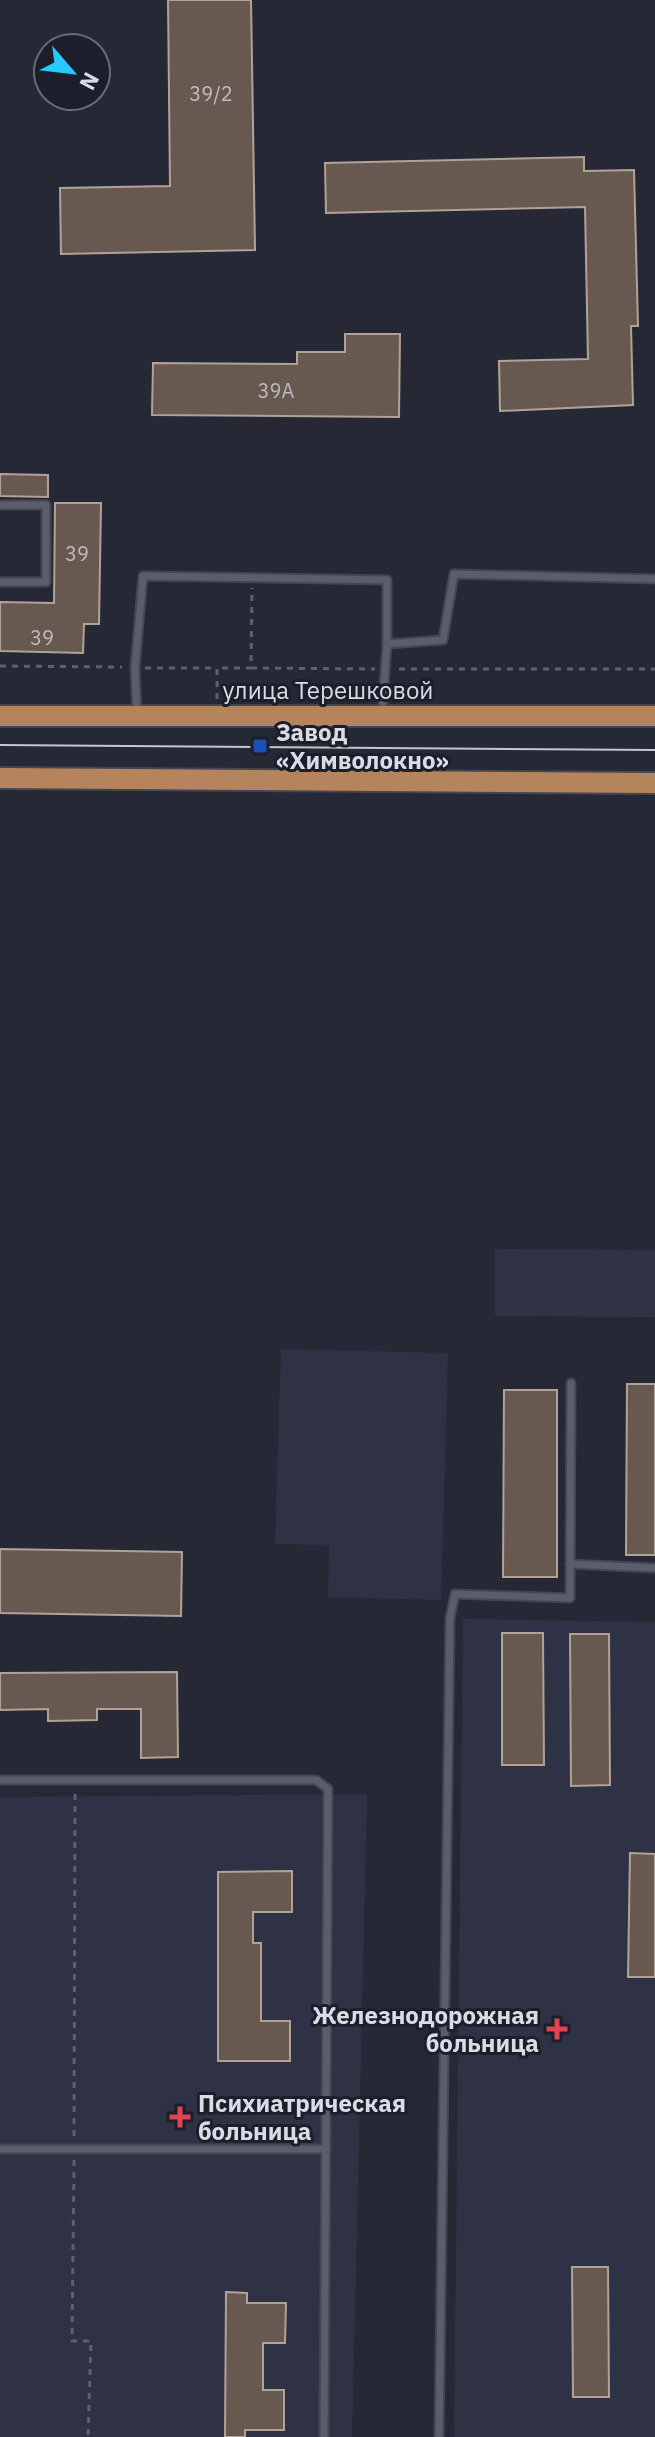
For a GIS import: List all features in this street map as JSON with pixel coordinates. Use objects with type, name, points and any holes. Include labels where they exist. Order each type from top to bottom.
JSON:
[{"type":"main road","name":"улица Терешковой","points":[[0,716],[655,716]]},
{"type":"main road","points":[[0,778],[655,783]]},
{"type":"lane","points":[[0,505],[46,505],[46,582],[0,582]]},
{"type":"lane","points":[[387,644],[443,640],[454,574],[655,579]]},
{"type":"lane","points":[[138,716],[135,668],[143,576],[387,580],[386,669],[381,716]]},
{"type":"lane","points":[[439,2437],[450,1618],[455,1594],[570,1598],[571,1383]]},
{"type":"lane","points":[[570,1564],[655,1568]]},
{"type":"lane","points":[[0,1780],[316,1780],[328,1789],[324,2437]]},
{"type":"lane","points":[[0,2149],[326,2149]]},
{"type":"path","points":[[251,668],[252,579]]},
{"type":"path","points":[[0,666],[655,669]]},
{"type":"path","points":[[217,668],[217,707]]},
{"type":"path","points":[[75,1780],[72,2341],[91,2341],[88,2437]]},
{"type":"shaded area","points":[[495,1249],[655,1250],[655,1317],[495,1316]]},
{"type":"shaded area","points":[[281,1349],[448,1353],[441,1600],[328,1597],[329,1545],[275,1544]]},
{"type":"shaded area","name":"Железнодорожная больница","points":[[463,1619],[655,1622],[655,2437],[454,2437]]},
{"type":"shaded area","name":"Психиатрическая больница","points":[[367,1794],[352,2437],[0,2437],[0,1797]]},
{"type":"building","points":[[168,0],[251,0],[255,250],[61,254],[60,188],[170,186]]},
{"type":"building","points":[[584,157],[584,171],[634,170],[638,326],[631,326],[633,405],[500,411],[499,361],[588,359],[585,207],[326,213],[325,163]]},
{"type":"building","points":[[345,334],[400,334],[399,417],[152,415],[153,363],[297,364],[297,352],[345,352]]},
{"type":"building","points":[[0,474],[48,475],[48,497],[0,496]]},
{"type":"building","points":[[55,503],[101,503],[99,624],[84,624],[83,653],[0,651],[0,602],[54,603]]},
{"type":"building","points":[[627,1384],[655,1384],[655,1555],[626,1555]]},
{"type":"building","points":[[504,1390],[557,1390],[557,1577],[503,1577]]},
{"type":"building","points":[[0,1549],[182,1552],[181,1616],[0,1613]]},
{"type":"building","points":[[502,1633],[543,1633],[544,1765],[502,1765]]},
{"type":"building","points":[[570,1634],[609,1634],[610,1785],[571,1786]]},
{"type":"building","points":[[177,1672],[178,1757],[141,1758],[141,1709],[97,1709],[97,1720],[48,1721],[48,1709],[0,1710],[0,1673]]},
{"type":"building","points":[[630,1853],[655,1854],[655,1977],[628,1977]]},
{"type":"building","points":[[292,1871],[292,1912],[253,1912],[253,1943],[261,1943],[261,2021],[290,2021],[290,2061],[218,2061],[218,1872]]},
{"type":"building","points":[[572,2267],[608,2267],[609,2397],[573,2397]]},
{"type":"building","points":[[226,2292],[247,2293],[247,2303],[286,2303],[285,2343],[263,2343],[263,2390],[284,2390],[284,2430],[245,2430],[245,2437],[225,2437]]},
{"type":"tram line","points":[[0,745],[655,750]]},
{"type":"place","name":"Завод «Химволокно»","points":[[260,746]]},
{"type":"place","name":"Железнодорожная больница","points":[[557,2029]]},
{"type":"place","name":"Психиатрическая больница","points":[[180,2117]]}]
